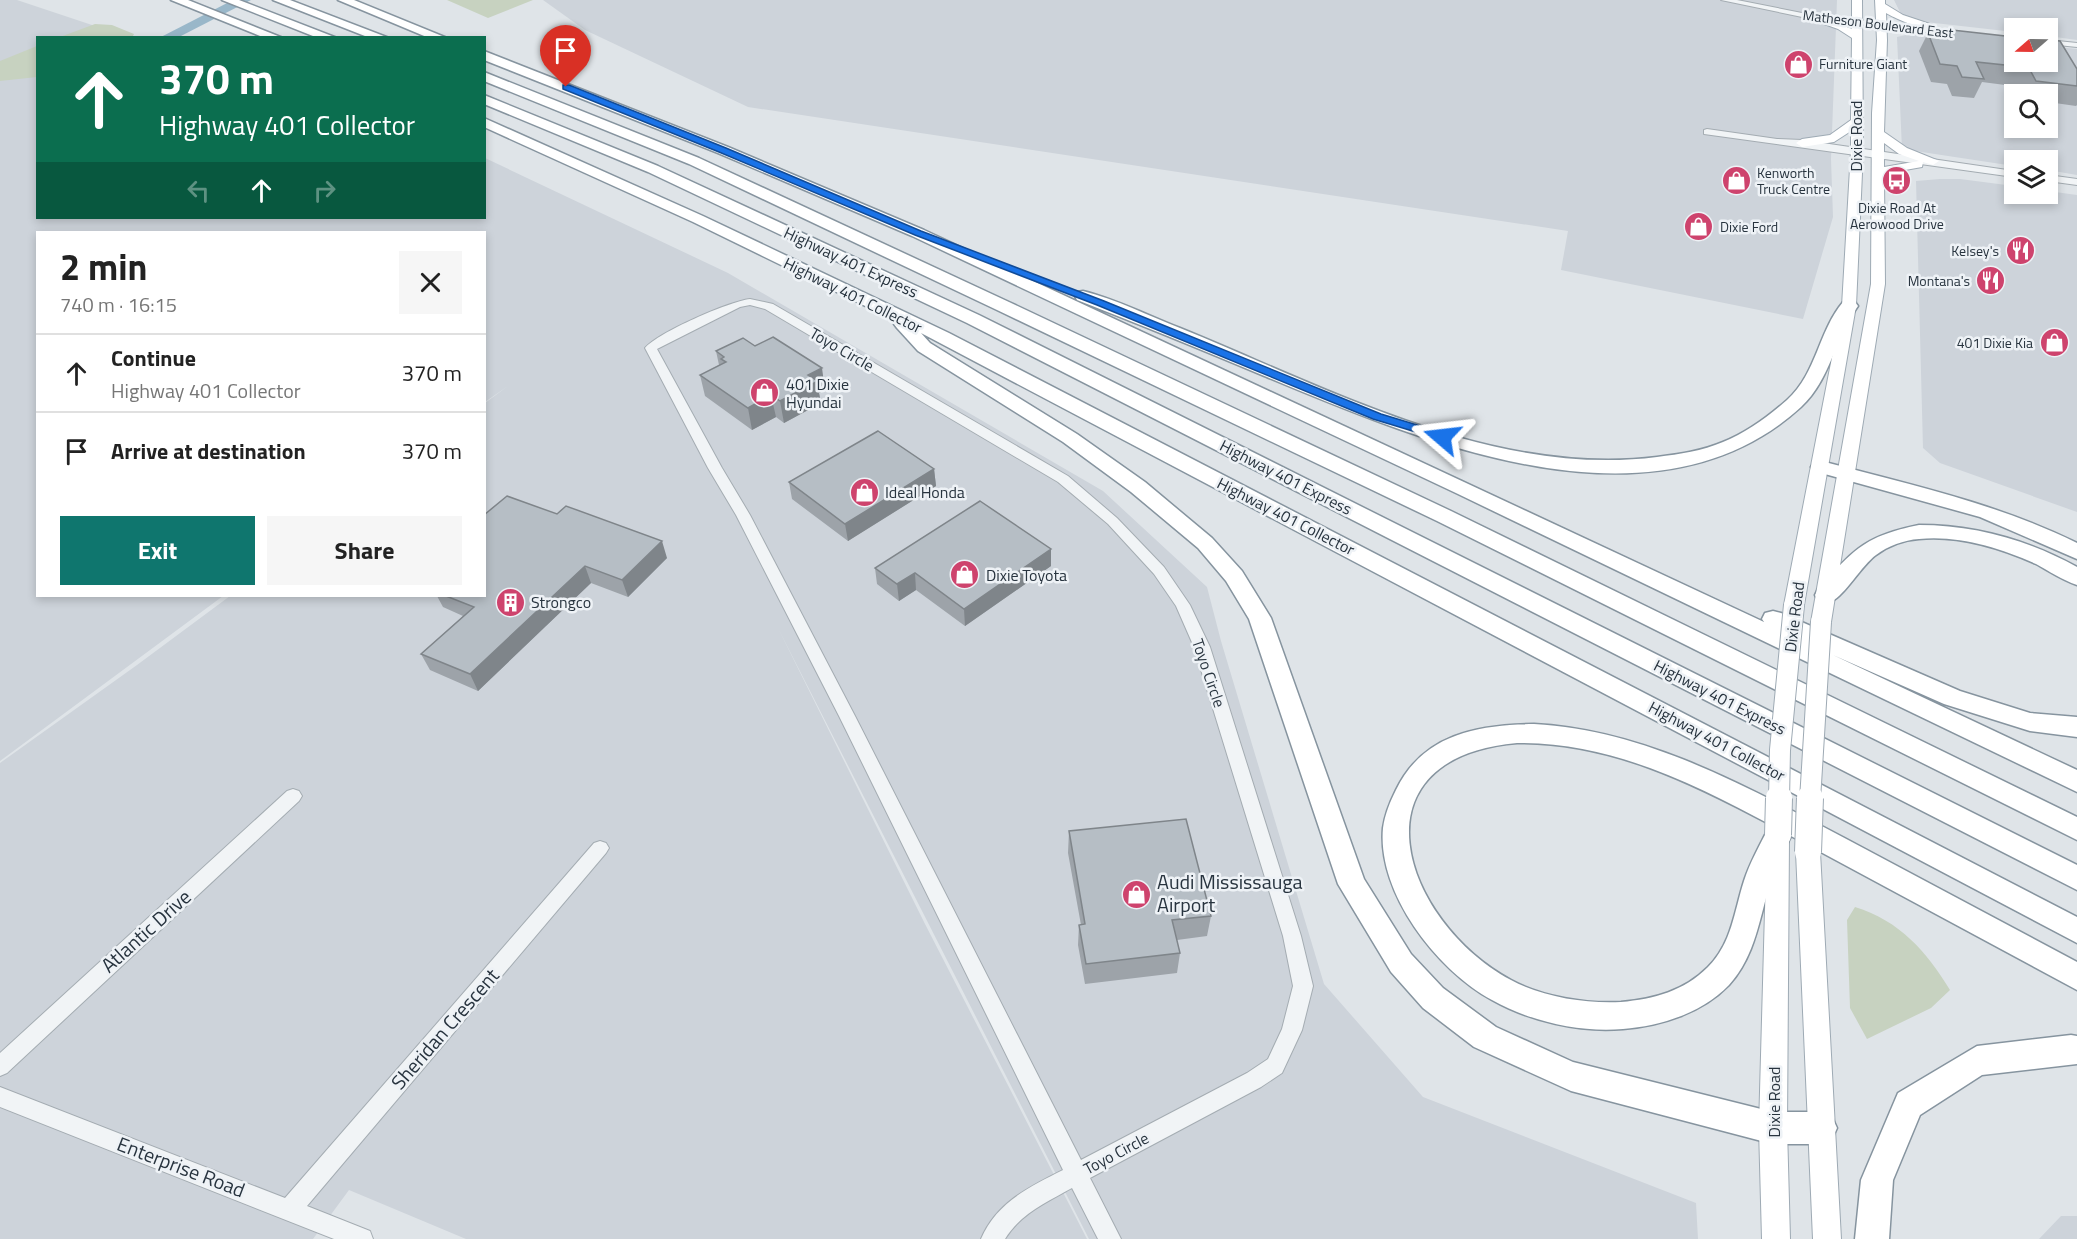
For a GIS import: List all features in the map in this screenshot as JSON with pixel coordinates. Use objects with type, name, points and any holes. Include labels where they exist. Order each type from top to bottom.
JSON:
[{"type":"highway","points":[[177,0],[272,36]]},
{"type":"highway","points":[[228,0],[326,36]]},
{"type":"highway","points":[[344,0],[436,36]]},
{"type":"highway","points":[[281,1],[377,36]]},
{"type":"highway","points":[[486,56],[723,150],[918,233],[1121,311],[1377,416],[1486,450],[1579,467],[1652,466],[1709,455],[1756,433],[1791,405],[1812,383],[1837,318],[1849,306]]},
{"type":"highway","name":"Highway 401 Express","points":[[486,77],[693,161],[1014,311],[1455,521],[2077,829]]},
{"type":"highway","name":"Highway 401 Express","points":[[486,100],[653,169],[973,319],[2077,878]]},
{"type":"highway","name":"Highway 401 Collector","points":[[486,123],[698,219],[943,337],[2077,930]]},
{"type":"highway","points":[[918,233],[1628,567],[2077,782]]},
{"type":"highway","points":[[896,316],[924,347],[1070,438],[1138,487],[1205,543],[1234,576],[1260,618],[1352,884],[1401,963],[1433,998],[1485,1037],[1571,1076],[1773,1128],[1821,1128]]},
{"type":"highway","points":[[1821,467],[1987,512],[2033,530],[2077,552]]},
{"type":"highway","points":[[1826,595],[1869,549],[1892,537],[1922,533],[1953,533],[2005,544],[2056,564],[2077,577]]},
{"type":"highway","points":[[1628,567],[1700,587],[1952,698],[2030,722],[2077,727]]},
{"type":"highway","points":[[1778,835],[1756,886],[1746,933],[1734,958],[1717,977],[1695,995],[1671,1007],[1640,1015],[1600,1017],[1527,1001],[1500,990],[1476,974],[1436,934],[1419,910],[1403,878],[1395,839],[1397,817],[1405,795],[1421,769],[1437,755],[1460,744],[1486,738],[1516,735],[1567,736],[1632,752],[1682,769],[1751,802],[2077,977]]},
{"type":"highway","points":[[1872,1239],[1877,1180],[1909,1104],[1977,1061],[2077,1050]]},
{"type":"main road","name":"Dixie Road","points":[[1827,1239],[1808,852],[1811,758],[1821,622],[1878,284],[1878,133],[1882,40],[1879,22],[1880,2]]},
{"type":"main road","points":[[1880,2],[1899,17],[1931,26]]},
{"type":"main road","points":[[1811,14],[1841,10],[1857,11]]},
{"type":"main road","name":"Dixie Road","points":[[1776,1239],[1773,1128],[1780,750],[1794,605],[1849,306],[1857,153],[1855,123],[1857,11]]},
{"type":"main road","points":[[1811,14],[1842,27],[1857,37]]},
{"type":"main road","points":[[1882,40],[1899,32],[1916,29]]},
{"type":"main road","points":[[1802,142],[1834,138],[1855,123]]},
{"type":"main road","points":[[1878,133],[1903,151],[1933,161]]},
{"type":"main road","points":[[1878,176],[1890,169],[1918,164]]},
{"type":"street","name":"Matheson Boulevard East","points":[[1725,0],[1811,14],[1857,11],[1879,22],[1916,29],[1973,33],[1931,26],[1879,22]]},
{"type":"street","points":[[2058,43],[2077,45]]},
{"type":"street","points":[[1707,132],[1777,142],[1803,149],[1933,161],[2004,173]]},
{"type":"street","points":[[1777,142],[1802,142],[1857,153]]},
{"type":"street","points":[[1879,156],[1947,168],[1963,167]]},
{"type":"street","points":[[2058,179],[2077,182]]},
{"type":"street","name":"Toyo Circle","points":[[992,1239],[1006,1217],[1035,1196],[1076,1174],[1254,1080],[1275,1066],[1292,1030],[1303,986],[1292,936],[1202,647],[1182,603],[1148,558],[1100,507],[1063,479],[769,306],[750,302],[737,304],[651,348],[715,468],[743,515],[831,685],[1076,1174],[1110,1239]]},
{"type":"street","name":"Atlantic Drive","points":[[0,1066],[293,796]]},
{"type":"street","name":"Sheridan Crescent","points":[[290,1209],[600,848]]},
{"type":"street","name":"Enterprise Road","points":[[0,1097],[362,1239]]},
{"type":"shaded area","points":[[0,0],[17,0],[125,36],[36,36],[36,219],[486,219],[486,158],[728,273],[1103,491],[1207,587],[1221,641],[1324,984],[1423,1097],[1696,1203],[1698,1239],[1089,1239],[779,630],[925,924],[1087,1239],[466,1239],[349,1190],[313,1239],[0,1239],[0,763],[229,597],[486,597],[486,402],[508,386],[486,401],[486,231],[36,231],[36,597],[222,597],[0,761]]},
{"type":"shaded area","points":[[543,0],[1837,0],[1831,159],[1833,217],[1803,319],[1561,270],[1568,231],[748,107],[585,30]]},
{"type":"shaded area","points":[[1894,0],[2077,0],[2077,40],[2058,37],[2058,18],[2004,18],[2004,31],[1917,21],[1901,14]]},
{"type":"shaded area","points":[[1915,33],[2004,42],[2004,72],[2058,72],[2058,47],[2077,49],[2077,175],[2058,172],[2058,150],[2004,150],[2004,164],[1902,149],[1897,37]]},
{"type":"shaded area","points":[[1960,179],[2004,185],[2004,204],[2058,204],[2058,192],[2077,195],[2077,512],[1940,463],[1923,448],[1916,181]]},
{"type":"shaded area","points":[[2061,1216],[2077,1216],[2077,1239],[2039,1239]]},
{"type":"green space","points":[[447,0],[533,0],[488,18]]},
{"type":"green space","points":[[95,24],[112,25],[134,34],[133,36],[63,36]]},
{"type":"green space","points":[[36,46],[36,77],[0,81],[0,61]]},
{"type":"green space","points":[[1855,907],[1899,929],[1921,950],[1950,990],[1931,1008],[1867,1039],[1850,1008],[1847,920]]},
{"type":"water","points":[[233,0],[251,0],[181,36],[163,36]]},
{"type":"building","points":[[1943,29],[2004,36],[2004,65],[1976,62],[1984,79],[1962,77],[1957,66],[1940,64],[1928,33],[1945,35]]},
{"type":"building","points":[[2058,41],[2060,41],[2077,69],[2077,86],[2036,81],[2031,72],[2058,72]]},
{"type":"building","points":[[773,337],[822,368],[808,375],[818,381],[780,401],[771,395],[748,408],[700,375],[726,362],[721,359],[724,357],[716,351],[743,338],[755,346]]},
{"type":"building","name":"Ideal Honda","points":[[878,431],[934,469],[845,524],[789,482]]},
{"type":"building","name":"Strongco","points":[[507,496],[557,514],[566,506],[662,541],[622,580],[585,566],[470,674],[421,654],[474,607],[449,597],[486,597],[486,513]]},
{"type":"building","name":"Dixie Toyota","points":[[980,501],[1051,549],[964,609],[915,573],[897,584],[875,568]]},
{"type":"building","name":"Audi Mississauga Airport","points":[[1186,819],[1211,916],[1172,920],[1180,953],[1086,964],[1079,925],[1085,924],[1069,831]]},
{"type":"place","name":"Furniture Giant","points":[[1798,64]]},
{"type":"place","name":"Kenworth Truck Centre","points":[[1736,181]]},
{"type":"place","name":"Dixie Road At Aerowood Drive","points":[[1897,181]]},
{"type":"place","name":"Dixie Ford","points":[[1699,227]]},
{"type":"place","name":"Kelsey's","points":[[2020,251]]},
{"type":"place","name":"Montana's","points":[[1991,281]]},
{"type":"place","name":"401 Dixie Kia","points":[[2054,343]]},
{"type":"place","name":"401 Dixie Hyundai","points":[[765,393]]},
{"type":"place","name":"Ideal Honda","points":[[864,492]]},
{"type":"place","name":"Dixie Toyota","points":[[965,575]]},
{"type":"place","name":"Strongco","points":[[510,602]]},
{"type":"place","name":"Audi Mississauga Airport","points":[[1136,894]]},
{"type":"route","points":[[566,87],[723,150],[918,233],[1101,303],[1377,416],[1442,437]]}]
